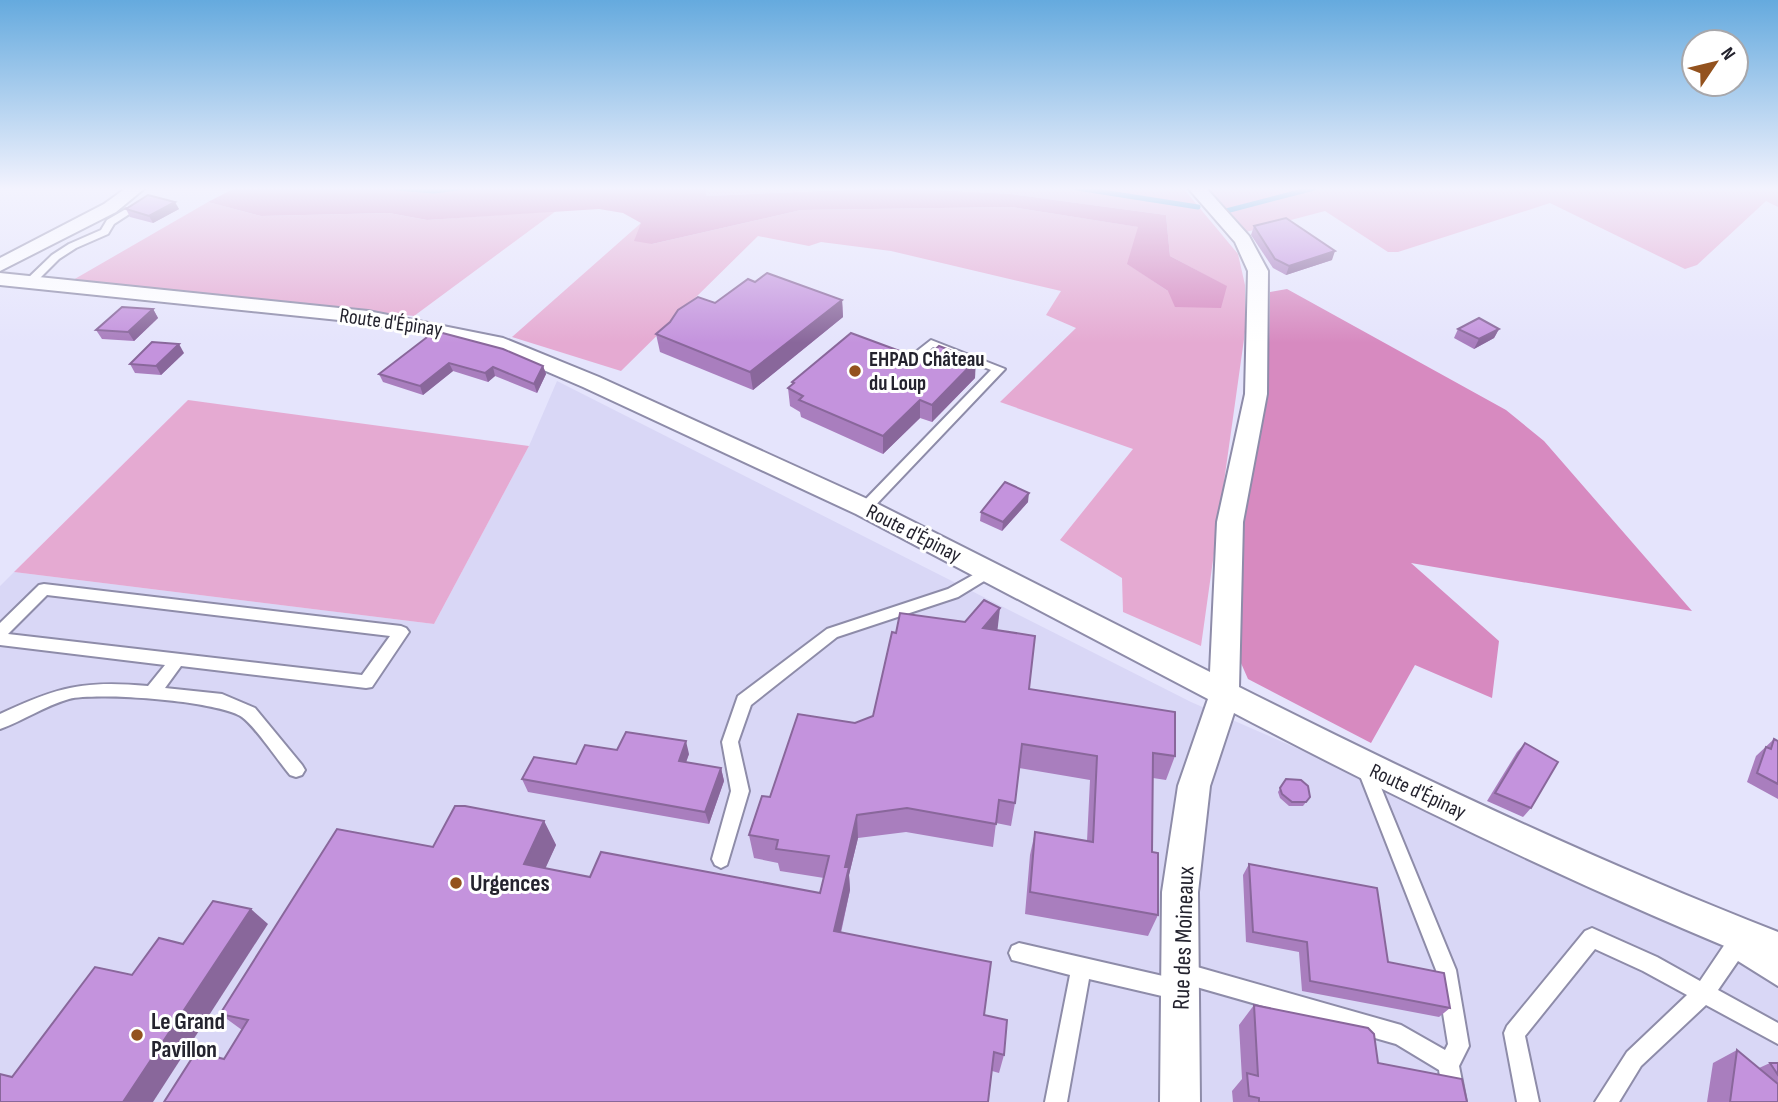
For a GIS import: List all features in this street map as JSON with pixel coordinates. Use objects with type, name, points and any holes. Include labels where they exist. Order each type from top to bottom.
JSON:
[{"type":"street","points":[[0,265],[49,239]]},
{"type":"street","name":"Rue des Moineaux","points":[[1180,1102],[1180,892],[1194,786],[1224,696],[1230,522],[1256,394],[1258,271],[1241,239]]},
{"type":"street","name":"Route d'Épinay","points":[[0,279],[368,317],[486,339],[591,382],[865,508],[989,570],[1224,696],[1365,766],[1735,940],[1778,950]]},
{"type":"lane","points":[[30,282],[51,257],[85,239]]},
{"type":"lane","points":[[865,508],[999,369],[931,344],[912,360]]},
{"type":"lane","points":[[722,859],[740,791],[730,742],[744,701],[832,633],[953,593],[989,570]]},
{"type":"lane","points":[[0,632],[44,589],[401,632],[366,682],[0,639]]},
{"type":"lane","points":[[152,693],[178,659]]},
{"type":"lane","points":[[0,722],[68,693],[100,690],[222,701],[249,713],[296,769]]},
{"type":"lane","points":[[1365,766],[1446,970],[1459,1046],[1448,1063],[1455,1102]]},
{"type":"lane","points":[[1528,1102],[1514,1033],[1592,938],[1650,964],[1778,1034]]},
{"type":"lane","points":[[1606,1102],[1634,1059],[1703,994],[1735,940],[1778,976]]},
{"type":"lane","points":[[1019,953],[1081,967],[1180,981],[1401,1035],[1448,1063]]},
{"type":"lane","points":[[1056,1102],[1081,967]]},
{"type":"shaded area","points":[[143,239],[518,239],[414,316],[73,280]]},
{"type":"shaded area","points":[[622,239],[650,239],[652,244],[672,239],[755,239],[621,371],[512,337]]},
{"type":"shaded area","points":[[635,239],[672,239],[652,244]]},
{"type":"shaded area","points":[[775,239],[1135,239],[1128,264],[1168,291],[1226,286],[1170,256],[1168,239],[1226,239],[1238,254],[1245,285],[1245,332],[1201,646],[1123,612],[1122,578],[1060,540],[1133,449],[1000,402],[1076,328],[1046,315],[1061,291],[891,251],[821,242],[809,246]]},
{"type":"shaded area","points":[[1134,239],[1168,239],[1170,256],[1227,286],[1221,308],[1175,307],[1168,291],[1127,264]]},
{"type":"shaded area","points":[[1369,239],[1437,239],[1398,252],[1388,252]]},
{"type":"shaded area","points":[[1625,239],[1725,239],[1697,265],[1685,269]]},
{"type":"shaded area","points":[[1287,289],[1506,410],[1544,441],[1692,611],[1411,563],[1499,641],[1492,698],[1415,665],[1371,743],[1248,679],[1233,645],[1236,523],[1268,398],[1270,292]]},
{"type":"shaded area","points":[[557,381],[1191,702],[1567,866],[1778,964],[1778,1102],[0,1102],[0,586],[14,572],[434,624],[529,446]]},
{"type":"shaded area","points":[[188,400],[529,446],[434,624],[14,572]]},
{"type":"building","points":[[1263,239],[1318,239],[1335,251],[1289,266],[1275,259]]},
{"type":"building","points":[[767,273],[842,300],[750,372],[656,334],[670,322],[678,310],[698,297],[715,303],[748,279],[755,282]]},
{"type":"building","points":[[122,307],[153,309],[128,332],[96,330]]},
{"type":"building","points":[[1479,318],[1499,329],[1479,339],[1458,329]]},
{"type":"building","points":[[435,331],[503,349],[543,366],[534,384],[493,367],[485,373],[449,363],[420,386],[379,374]]},
{"type":"building","points":[[851,333],[924,360],[939,346],[976,360],[932,405],[920,400],[883,436],[799,400],[803,396],[788,388]]},
{"type":"building","points":[[152,342],[179,344],[156,366],[130,364]]},
{"type":"building","points":[[1005,482],[1029,493],[1003,522],[981,512]]},
{"type":"building","points":[[984,600],[1000,608],[983,628],[1035,636],[1029,689],[1175,712],[1175,756],[1153,753],[1152,852],[1158,853],[1158,915],[1030,892],[1035,832],[1093,842],[1097,756],[1022,744],[1015,803],[999,800],[996,824],[907,808],[857,815],[845,867],[849,867],[834,931],[991,962],[984,1015],[1007,1020],[1004,1055],[994,1052],[988,1102],[164,1102],[196,1052],[224,1059],[248,1020],[220,1014],[337,829],[433,847],[455,806],[465,806],[544,821],[524,864],[590,877],[601,852],[820,893],[829,856],[776,849],[778,840],[749,835],[762,796],[770,797],[798,714],[855,723],[873,716],[892,632],[896,633],[900,613],[965,622]]},
{"type":"building","points":[[626,732],[686,741],[679,761],[721,768],[705,812],[522,779],[534,757],[576,764],[585,745],[617,750]]},
{"type":"building","points":[[1774,739],[1778,741],[1778,784],[1757,773],[1766,747],[1771,749]]},
{"type":"building","points":[[1525,743],[1558,762],[1531,808],[1495,793]]},
{"type":"building","points":[[1286,779],[1301,780],[1308,786],[1310,797],[1306,802],[1292,802],[1282,794],[1280,788]]},
{"type":"building","points":[[1249,864],[1377,888],[1388,962],[1444,973],[1450,1008],[1310,981],[1307,942],[1253,932]]},
{"type":"building","name":"Le Grand Pavillon","points":[[213,901],[251,909],[123,1102],[0,1102],[0,1074],[12,1077],[95,967],[132,975],[159,938],[183,944]]},
{"type":"building","points":[[1254,1005],[1368,1028],[1374,1034],[1378,1063],[1462,1079],[1467,1102],[1259,1102],[1259,1098],[1249,1096],[1247,1073],[1258,1076]]},
{"type":"building","points":[[1737,1050],[1778,1084],[1778,1102],[1730,1102]]},
{"type":"building","points":[[1770,1063],[1778,1063],[1778,1075]]},
{"type":"place","name":"EHPAD Château du Loup","points":[[855,371]]},
{"type":"place","name":"Urgences","points":[[456,883]]},
{"type":"place","name":"Le Grand Pavillon","points":[[137,1035]]}]
